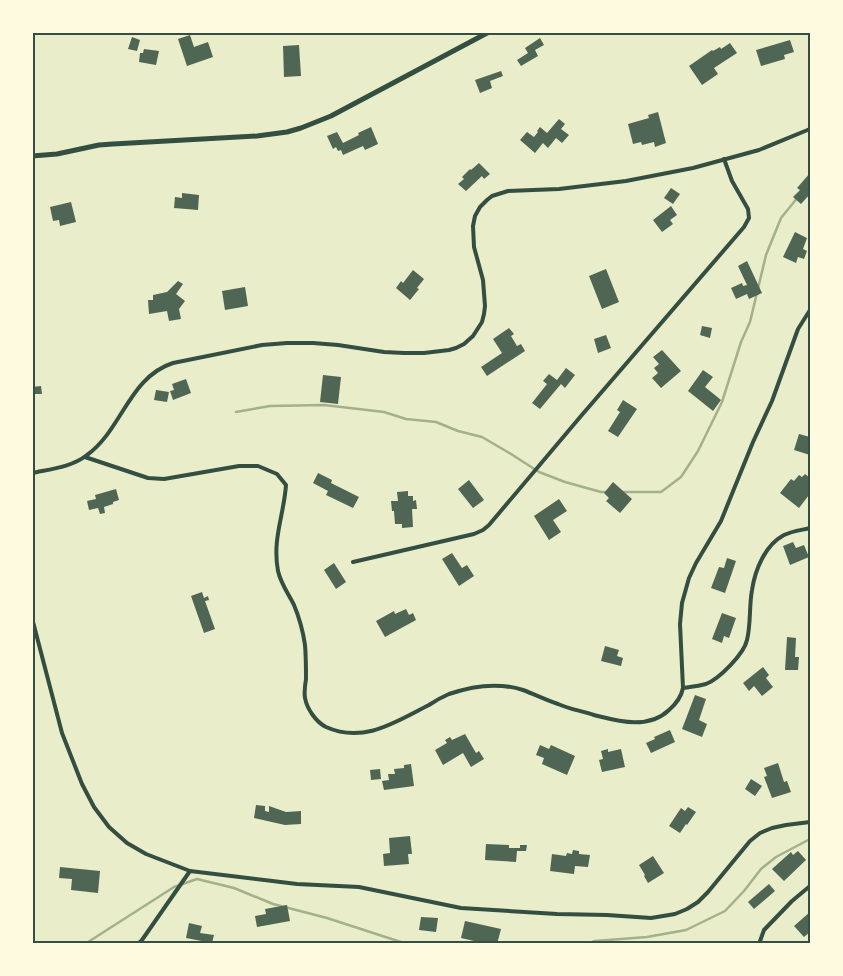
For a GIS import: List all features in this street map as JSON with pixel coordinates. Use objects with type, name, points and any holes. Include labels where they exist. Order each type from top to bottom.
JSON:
[{"type":"street","points":[[32,156],[57,154],[99,145],[257,136],[294,130],[331,116],[489,32]]},
{"type":"street","points":[[32,473],[72,463],[85,457],[104,439],[140,386],[163,366],[173,363],[262,345],[287,343],[338,344],[404,354],[449,350],[464,344],[478,329],[484,314],[483,280],[474,247],[473,226],[475,216],[480,207],[492,196],[508,191],[559,189],[626,181],[693,168],[759,150],[810,129]]},
{"type":"street","points":[[353,562],[474,534],[489,526],[587,408],[744,227],[749,218],[748,209],[732,181],[724,159]]},
{"type":"street","points":[[85,457],[148,478],[164,479],[239,466],[258,466],[276,474],[286,485],[276,538],[278,573],[294,605],[302,628],[306,664],[305,697],[308,708],[314,718],[333,730],[355,734],[369,732],[397,721],[446,695],[461,690],[498,685],[522,690],[558,705],[619,722],[644,722],[666,713],[681,697],[683,688],[680,624],[688,578],[721,521],[772,401],[798,330],[810,310]]},
{"type":"street","points":[[683,688],[706,684],[743,650],[747,641],[754,578],[761,561],[771,546],[785,535],[810,528]]},
{"type":"street","points":[[32,618],[62,733],[82,784],[94,807],[109,827],[127,843],[146,854],[190,871],[297,884],[359,887],[461,908],[652,918],[675,914],[698,902],[750,841],[760,833],[786,824],[810,822]]},
{"type":"street","points":[[138,944],[190,871]]},
{"type":"street","points":[[759,944],[764,930],[792,901],[810,886]]},
{"type":"building","points":[[190,35],[194,47],[208,42],[213,57],[187,66],[178,39]]},
{"type":"building","points":[[132,37],[140,40],[137,51],[128,49]]},
{"type":"building","points":[[540,38],[544,45],[535,50],[538,56],[521,66],[517,60],[528,53],[525,48]]},
{"type":"building","points":[[790,40],[794,52],[784,55],[785,59],[761,66],[756,50]]},
{"type":"building","points":[[730,43],[737,53],[714,68],[718,74],[702,85],[689,66],[712,50],[720,47],[721,49]]},
{"type":"building","points":[[299,45],[301,76],[284,77],[283,46]]},
{"type":"building","points":[[144,49],[159,51],[156,65],[139,62],[140,53],[143,53]]},
{"type":"building","points":[[501,71],[503,76],[490,81],[492,88],[480,93],[475,80]]},
{"type":"building","points":[[658,112],[666,143],[655,147],[654,142],[642,145],[641,142],[633,144],[628,124],[649,118],[648,115]]},
{"type":"building","points":[[559,119],[565,124],[561,129],[569,135],[562,143],[556,138],[548,148],[543,143],[535,153],[520,140],[527,132],[534,137],[540,127],[547,133]]},
{"type":"building","points":[[371,127],[378,144],[365,150],[363,146],[343,155],[341,150],[338,151],[336,147],[333,149],[327,136],[337,132],[343,143]]},
{"type":"building","points":[[479,163],[490,174],[484,179],[482,176],[466,191],[458,184],[464,179],[462,177],[470,169]]},
{"type":"building","points":[[810,173],[810,194],[801,204],[793,197],[800,190],[797,188]]},
{"type":"building","points":[[671,188],[680,194],[673,204],[664,198]]},
{"type":"building","points":[[182,193],[199,195],[198,210],[174,208],[175,197],[182,198]]},
{"type":"building","points":[[71,202],[76,222],[60,226],[59,220],[53,221],[50,207]]},
{"type":"building","points":[[671,206],[677,215],[670,220],[673,224],[662,232],[653,220]]},
{"type":"building","points":[[795,232],[807,238],[803,249],[807,251],[804,259],[798,257],[796,263],[783,257]]},
{"type":"building","points":[[747,261],[762,293],[749,299],[747,294],[736,299],[731,288],[742,283],[743,286],[747,285],[738,266]]},
{"type":"building","points":[[606,269],[619,302],[602,309],[589,276]]},
{"type":"building","points":[[413,270],[424,279],[410,300],[396,288],[401,281],[403,283]]},
{"type":"building","points":[[178,281],[183,284],[176,294],[185,301],[179,309],[181,319],[169,321],[167,311],[149,314],[148,300],[153,300],[153,295],[167,292]]},
{"type":"building","points":[[245,287],[248,306],[225,310],[222,291]]},
{"type":"building","points":[[702,326],[712,328],[710,338],[700,335]]},
{"type":"building","points":[[509,328],[514,334],[511,336],[517,346],[521,344],[525,351],[487,376],[481,367],[502,353],[493,339]]},
{"type":"building","points":[[606,335],[611,348],[598,353],[594,339]]},
{"type":"building","points":[[662,350],[681,371],[661,388],[652,378],[658,373],[654,368],[659,364],[653,357]]},
{"type":"building","points":[[566,368],[575,375],[565,388],[561,384],[540,409],[532,403],[547,384],[543,381],[549,374],[557,380]]},
{"type":"building","points":[[703,370],[713,377],[705,387],[721,400],[713,411],[688,391]]},
{"type":"building","points":[[323,375],[341,377],[338,404],[320,402]]},
{"type":"building","points":[[186,379],[191,393],[173,400],[170,391],[174,390],[172,384]]},
{"type":"building","points":[[41,386],[42,394],[32,394],[32,387]]},
{"type":"building","points":[[156,390],[169,392],[167,402],[154,400]]},
{"type":"building","points":[[623,400],[637,409],[618,437],[608,431],[620,412],[617,410]]},
{"type":"building","points":[[799,434],[810,437],[810,455],[794,450]]},
{"type":"building","points":[[318,473],[332,480],[331,483],[359,497],[353,508],[326,495],[328,491],[313,483]]},
{"type":"building","points":[[805,474],[810,478],[810,496],[799,508],[780,493],[791,479],[794,481],[799,475],[802,477]]},
{"type":"building","points":[[469,480],[484,500],[473,508],[458,489]]},
{"type":"building","points":[[613,482],[632,499],[620,513],[606,501],[609,498],[604,493]]},
{"type":"building","points":[[116,489],[119,500],[104,507],[105,513],[100,514],[98,508],[89,510],[87,501],[96,499],[95,495]]},
{"type":"building","points":[[408,491],[408,496],[413,496],[413,501],[416,500],[417,509],[412,509],[413,527],[402,528],[402,524],[395,524],[391,501],[398,501],[397,492]]},
{"type":"building","points":[[559,499],[567,511],[553,520],[561,532],[549,540],[534,516]]},
{"type":"building","points":[[793,542],[796,548],[804,545],[809,557],[790,565],[783,546]]},
{"type":"building","points":[[452,553],[462,568],[467,565],[474,576],[459,586],[442,559]]},
{"type":"building","points":[[727,558],[736,561],[725,593],[711,588],[719,567],[724,568]]},
{"type":"building","points":[[334,563],[346,582],[336,589],[324,570]]},
{"type":"building","points":[[202,592],[204,598],[208,596],[209,600],[205,601],[215,629],[204,633],[191,596]]},
{"type":"building","points":[[406,609],[409,615],[413,613],[416,620],[385,637],[376,621],[394,611],[395,614]]},
{"type":"building","points":[[722,613],[736,618],[729,638],[724,636],[722,643],[712,639]]},
{"type":"building","points":[[787,637],[796,638],[795,657],[799,657],[798,670],[785,670]]},
{"type":"building","points":[[605,646],[619,650],[617,656],[623,658],[621,666],[601,661]]},
{"type":"building","points":[[763,667],[769,675],[766,678],[773,687],[762,696],[754,686],[749,691],[743,683]]},
{"type":"building","points":[[695,695],[706,699],[699,720],[707,724],[702,737],[682,729]]},
{"type":"building","points":[[670,730],[675,742],[651,753],[646,743]]},
{"type":"building","points":[[465,734],[476,753],[479,751],[484,759],[471,767],[463,753],[443,765],[435,750],[447,743],[445,740],[450,737],[452,740]]},
{"type":"building","points":[[540,745],[549,749],[551,745],[575,756],[567,775],[542,764],[544,758],[536,755]]},
{"type":"building","points":[[608,749],[608,752],[621,749],[625,767],[602,772],[599,760],[603,759],[601,751]]},
{"type":"building","points":[[778,763],[784,782],[787,781],[791,792],[772,798],[764,777],[767,776],[764,768]]},
{"type":"building","points":[[411,764],[414,786],[384,790],[382,781],[389,780],[388,774],[395,774],[394,769],[404,768],[404,765]]},
{"type":"building","points":[[380,769],[381,779],[371,780],[370,770]]},
{"type":"building","points":[[751,779],[762,786],[755,796],[745,789]]},
{"type":"building","points":[[256,805],[265,806],[265,811],[269,812],[269,806],[286,812],[301,811],[301,824],[285,825],[254,818]]},
{"type":"building","points":[[688,807],[696,812],[680,833],[669,826],[681,808],[685,811]]},
{"type":"building","points":[[410,836],[412,854],[408,854],[409,864],[384,866],[383,854],[390,853],[389,838]]},
{"type":"building","points":[[486,844],[509,845],[509,848],[520,848],[520,845],[527,845],[526,851],[517,851],[516,862],[485,860]]},
{"type":"building","points":[[573,850],[579,851],[579,854],[590,855],[588,867],[575,866],[574,874],[550,871],[552,854],[566,856],[567,853],[572,854]]},
{"type":"building","points":[[798,851],[806,860],[784,881],[772,869],[791,852],[793,855]]},
{"type":"building","points":[[653,856],[664,873],[648,883],[639,865]]},
{"type":"building","points":[[60,867],[100,871],[98,893],[71,890],[72,879],[59,878]]},
{"type":"building","points":[[769,884],[775,891],[754,909],[748,902]]},
{"type":"building","points":[[287,905],[290,921],[257,927],[255,916],[266,914],[265,909]]},
{"type":"building","points":[[810,912],[810,932],[804,937],[794,926]]},
{"type":"building","points":[[421,917],[438,918],[436,932],[419,930]]},
{"type":"building","points":[[465,921],[501,929],[497,944],[487,944],[461,938]]},
{"type":"building","points":[[189,923],[202,926],[200,933],[214,935],[212,943],[186,938]]},
{"type":"waterway","points":[[622,492],[661,492],[681,477],[698,451],[722,402],[741,342],[750,322],[766,255],[781,218],[798,197]]},
{"type":"waterway","points":[[236,412],[270,406],[324,405],[384,412],[406,419],[436,422],[458,431],[482,437],[539,472],[565,482],[607,492]]},
{"type":"waterway","points":[[587,944],[595,941],[647,937],[686,930],[725,911],[761,869],[776,857],[810,839]]},
{"type":"waterway","points":[[85,944],[174,887],[197,879],[234,888],[273,904],[327,918],[407,944]]}]
